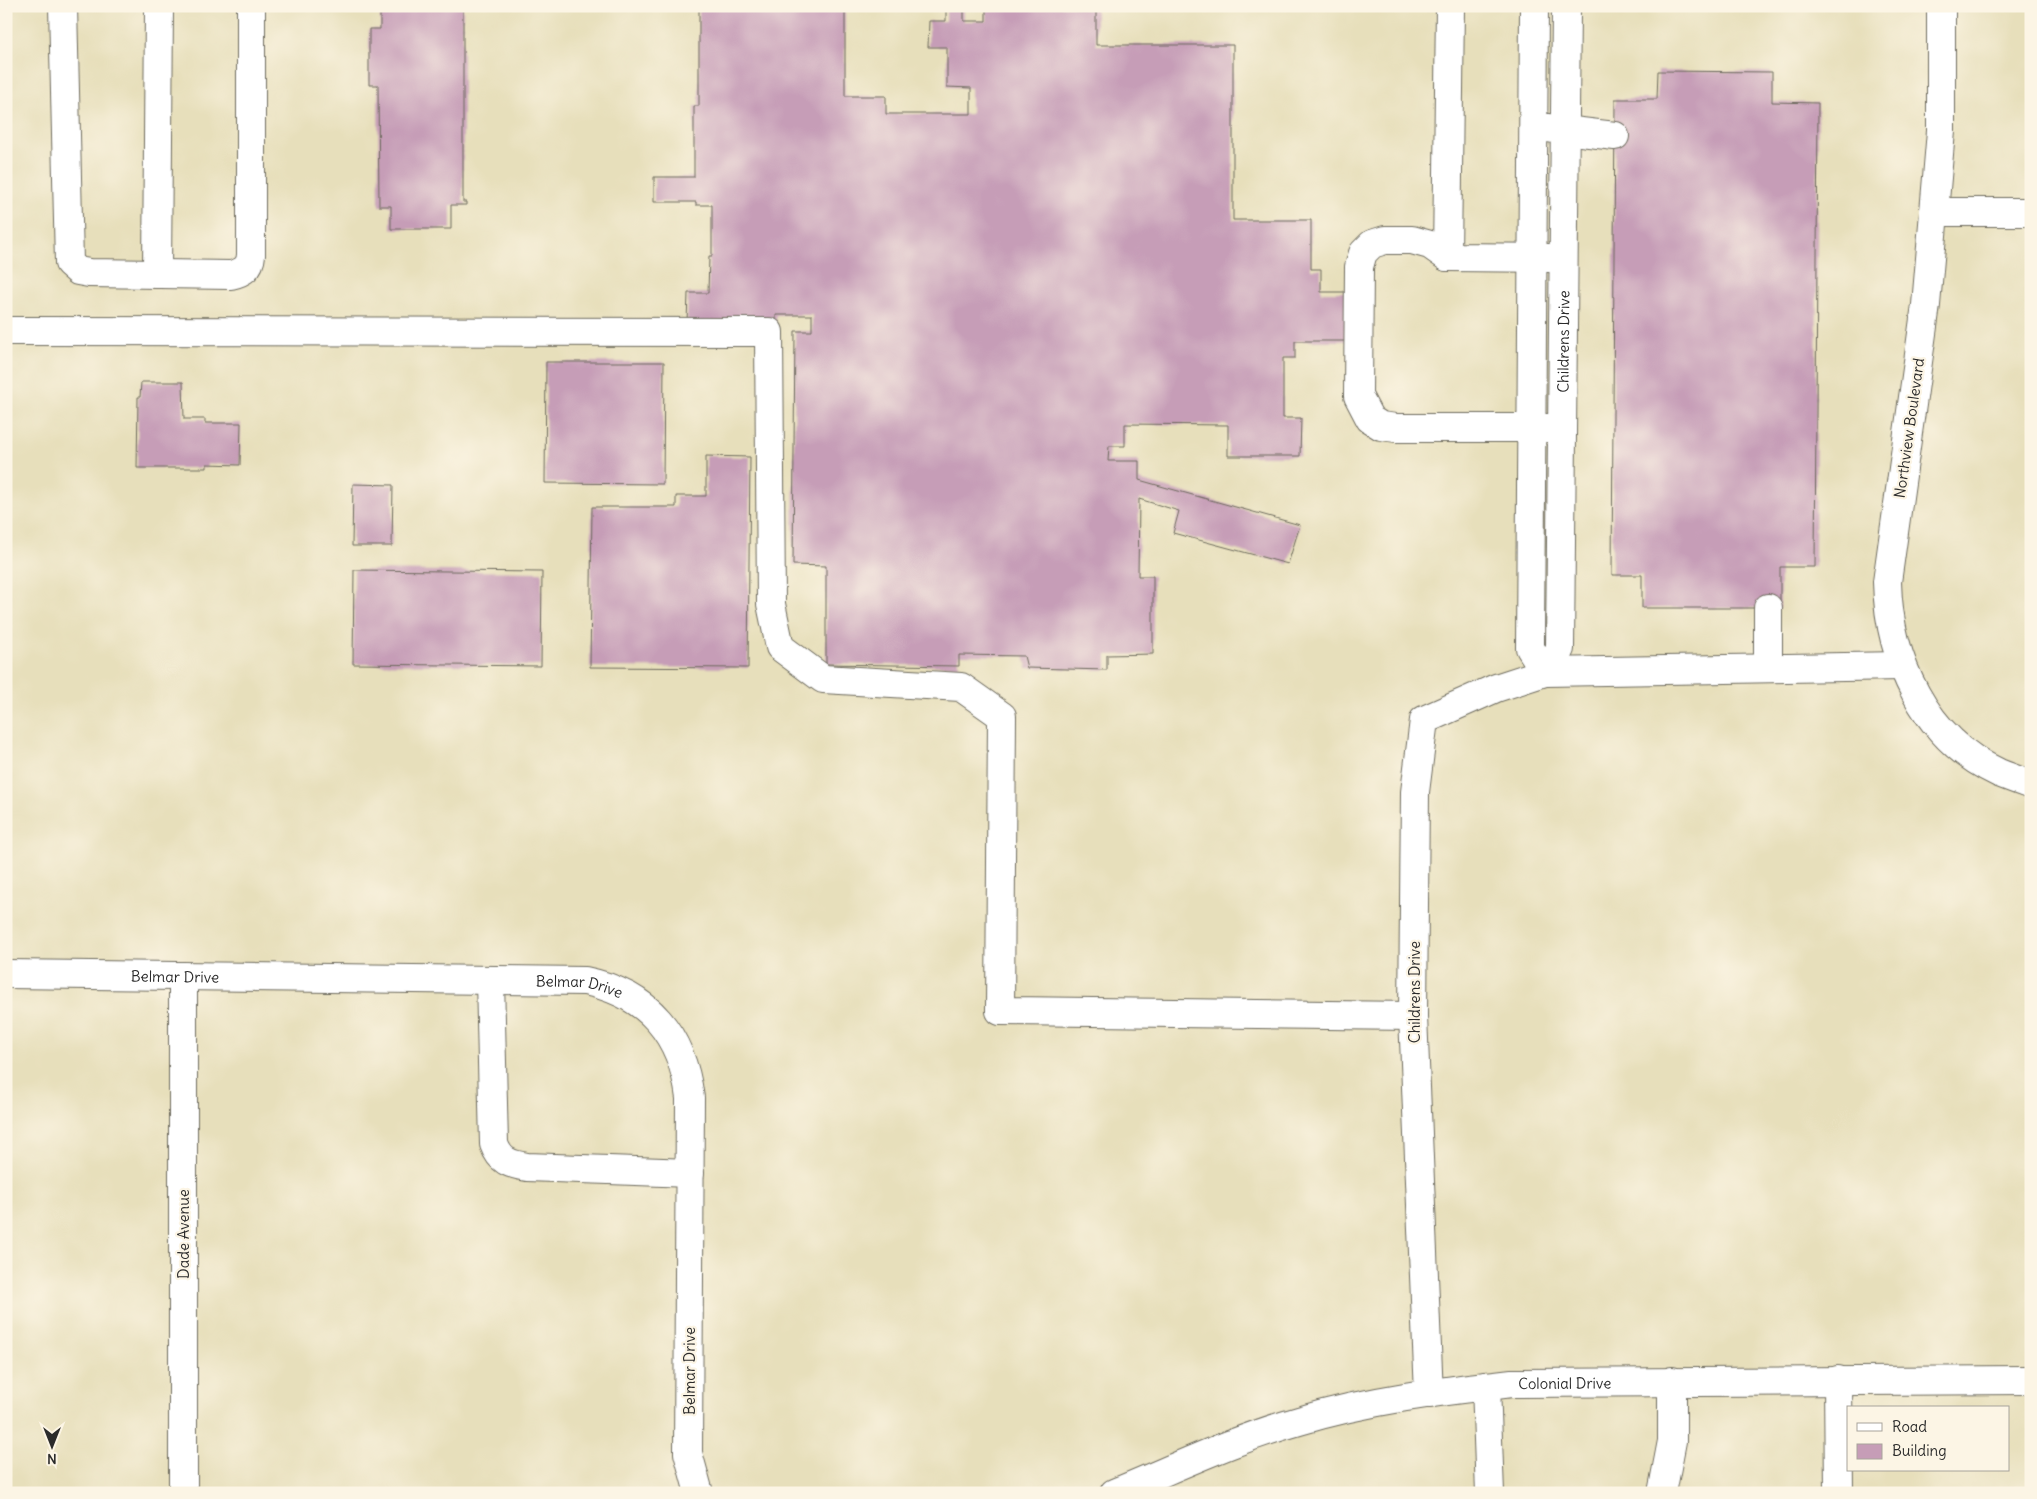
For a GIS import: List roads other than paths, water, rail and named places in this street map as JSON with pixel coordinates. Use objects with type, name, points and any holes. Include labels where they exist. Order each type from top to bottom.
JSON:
[{"type":"street","points":[[63,6],[69,263],[78,271],[89,274],[231,275],[240,273],[250,263],[251,6]]},
{"type":"street","points":[[157,274],[159,6]]},
{"type":"street","points":[[1447,257],[1450,6]]},
{"type":"street","points":[[1534,6],[1530,648],[1544,672],[1902,666]]},
{"type":"street","name":"Childrens Drive","points":[[1429,1394],[1413,1016],[1415,792],[1424,720],[1496,688],[1544,672],[1560,649],[1566,6]]},
{"type":"street","name":"Northview Boulevard","points":[[1941,6],[1941,131],[1926,305],[1887,582],[1888,607],[1896,649],[1902,666],[1925,709],[1940,728],[1967,753],[1997,772],[2031,785]]},
{"type":"street","points":[[1533,127],[1615,136]]},
{"type":"street","points":[[1934,212],[2031,212]]},
{"type":"street","points":[[1563,428],[1396,428],[1381,426],[1370,419],[1361,405],[1358,396],[1357,373],[1360,267],[1363,253],[1372,244],[1386,240],[1412,240],[1430,245],[1447,257],[1564,257]]},
{"type":"street","points":[[6,331],[769,332],[770,604],[780,647],[823,679],[961,687],[1002,716],[1000,1011],[1413,1016]]},
{"type":"street","points":[[1768,608],[1768,668]]},
{"type":"street","name":"Belmar Drive","points":[[6,974],[586,981],[607,985],[634,999],[656,1016],[675,1041],[687,1074],[690,1098],[688,1452],[699,1493]]},
{"type":"street","name":"Dade Avenue","points":[[183,976],[183,1493]]},
{"type":"street","points":[[490,980],[494,1144],[498,1154],[504,1161],[526,1166],[690,1173]]},
{"type":"street","points":[[1838,1380],[1839,1493]]},
{"type":"street","name":"Colonial Drive","points":[[1114,1493],[1235,1443],[1299,1420],[1364,1404],[1486,1386],[1512,1383],[2031,1380]]},
{"type":"street","points":[[1662,1493],[1672,1440],[1672,1382]]},
{"type":"street","points":[[1486,1386],[1490,1493]]}]
